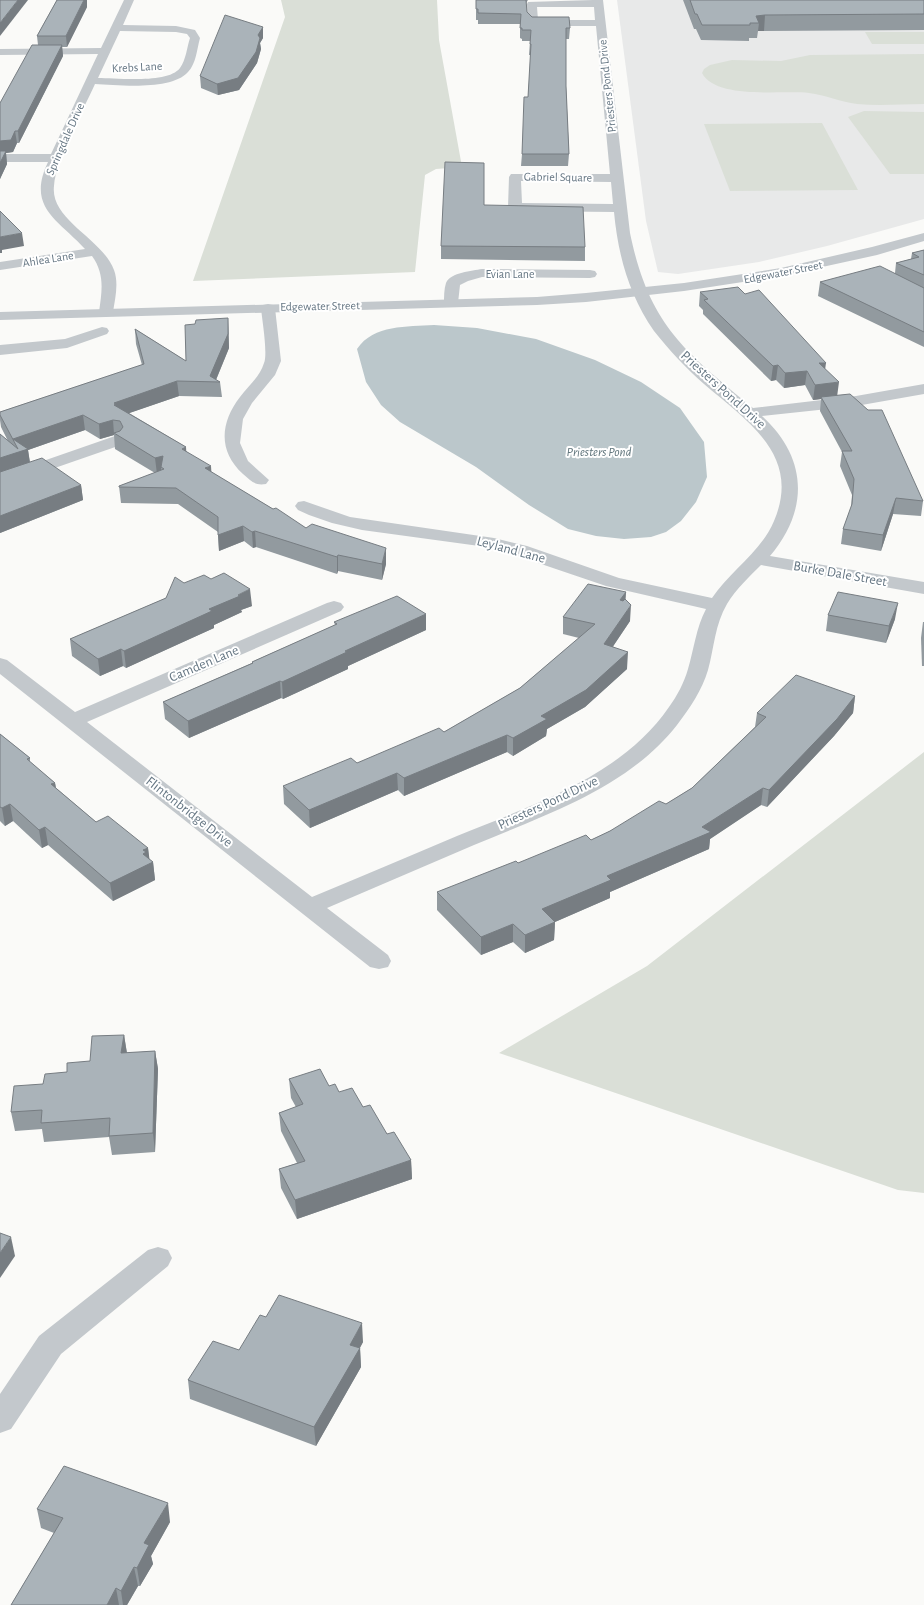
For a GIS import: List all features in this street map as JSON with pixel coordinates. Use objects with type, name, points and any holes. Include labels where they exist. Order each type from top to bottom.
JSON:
[{"type":"street","name":"Springdale Drive","points":[[106,312],[110,286],[107,271],[96,251],[63,223],[52,210],[46,195],[46,182],[129,0]]},
{"type":"street","name":"Priesters Pond Drive","points":[[309,907],[561,800],[602,778],[638,752],[665,726],[684,699],[697,671],[708,621],[716,605],[731,585],[773,541],[786,518],[790,496],[789,474],[782,453],[768,431],[750,413],[708,380],[680,352],[658,324],[640,293],[630,267],[623,233],[598,2]]},
{"type":"street","points":[[598,2],[532,4],[533,23],[600,23]]},
{"type":"street","name":"Krebs Lane","points":[[91,82],[150,81],[177,76],[184,70],[195,38],[191,32],[176,29],[116,28]]},
{"type":"street","points":[[0,52],[105,51]]},
{"type":"street","points":[[0,158],[56,158]]},
{"type":"street","name":"Gabriel Square","points":[[617,178],[515,177],[515,207],[620,208]]},
{"type":"street","name":"Edgewater Street","points":[[0,316],[537,300],[640,293],[734,281],[788,272],[842,260],[924,238]]},
{"type":"street","name":"Ahlea Lane","points":[[0,266],[96,251]]},
{"type":"street","name":"Evian Lane","points":[[451,303],[453,284],[458,279],[468,275],[482,273],[590,274]]},
{"type":"street","points":[[260,480],[241,463],[232,443],[235,419],[244,401],[267,375],[273,361],[268,308]]},
{"type":"street","points":[[0,350],[67,343],[102,331]]},
{"type":"street","points":[[750,413],[856,401],[924,388]]},
{"type":"street","points":[[0,482],[115,441]]},
{"type":"street","name":"Leyland Lane","points":[[304,506],[316,512],[352,523],[453,536],[496,544],[535,555],[597,578],[640,589],[716,605]]},
{"type":"street","name":"Burke Dale Street","points":[[757,559],[924,588]]},
{"type":"street","name":"Camden Lane","points":[[74,720],[334,607]]},
{"type":"street","name":"Flintonbridge Drive","points":[[0,664],[74,720],[379,961]]},
{"type":"street","points":[[0,1420],[50,1345],[158,1258]]},
{"type":"shaded area","points":[[281,0],[437,0],[439,40],[462,167],[436,169],[425,175],[415,272],[193,281],[285,17]]},
{"type":"shaded area","points":[[617,0],[924,0],[924,219],[827,246],[759,262],[678,274],[658,272],[646,221]]},
{"type":"shaded area","points":[[865,32],[924,32],[924,44],[872,44]]},
{"type":"shaded area","points":[[924,54],[924,104],[857,104],[809,93],[751,92],[735,90],[721,87],[710,81],[702,73],[704,69],[710,65],[732,60],[781,61],[810,55]]},
{"type":"shaded area","points":[[864,111],[924,112],[924,174],[890,174],[848,117]]},
{"type":"shaded area","points":[[822,123],[858,190],[730,191],[704,124]]},
{"type":"shaded area","points":[[924,752],[924,1193],[898,1190],[499,1053],[647,966]]},
{"type":"water","name":"Priesters Pond","points":[[434,325],[477,328],[536,339],[595,360],[641,382],[680,408],[704,442],[707,477],[696,502],[681,521],[666,532],[651,537],[624,539],[596,536],[568,529],[529,505],[476,467],[400,422],[381,405],[366,382],[357,349],[372,335],[382,331],[392,328]]},
{"type":"building","points":[[0,0],[18,0],[0,23]]},
{"type":"building","points":[[57,0],[84,0],[66,36],[37,36]]},
{"type":"building","points":[[476,0],[526,0],[527,12],[532,17],[569,17],[570,28],[566,28],[566,86],[569,154],[522,154],[524,97],[528,97],[531,30],[522,30],[522,28],[520,28],[521,14],[478,13],[478,9],[476,9]]},
{"type":"building","points":[[690,0],[924,0],[924,14],[765,15],[756,16],[759,23],[750,23],[750,25],[702,25],[697,14],[695,14]]},
{"type":"building","points":[[225,15],[263,27],[258,35],[260,38],[256,52],[238,78],[217,84],[200,76]]},
{"type":"building","points":[[32,45],[62,45],[18,131],[15,131],[11,140],[0,141],[0,103]]},
{"type":"building","points":[[0,151],[6,151],[0,163]]},
{"type":"building","points":[[445,162],[484,163],[484,205],[583,207],[585,247],[441,246]]},
{"type":"building","points":[[0,211],[22,233],[0,237]]},
{"type":"building","points":[[924,250],[924,275],[896,263],[919,257],[912,253]]},
{"type":"building","points":[[880,266],[924,288],[924,332],[820,282]]},
{"type":"building","points":[[738,287],[745,294],[759,290],[826,363],[819,363],[839,382],[815,385],[807,371],[785,373],[778,365],[773,366],[704,300],[708,299],[700,292]]},
{"type":"building","points":[[228,318],[228,334],[210,376],[220,382],[177,381],[114,403],[116,404],[114,405],[186,447],[182,449],[211,466],[205,468],[273,509],[276,508],[306,528],[312,524],[386,548],[382,564],[338,555],[337,557],[255,531],[252,532],[243,526],[218,535],[218,517],[176,488],[119,487],[164,469],[161,467],[163,456],[155,458],[114,433],[120,431],[123,427],[120,421],[113,420],[99,424],[83,415],[13,439],[28,449],[0,458],[0,434],[18,449],[0,415],[0,412],[144,364],[135,329],[186,361],[185,325],[195,324],[196,320]]},
{"type":"building","points":[[850,394],[868,410],[882,410],[923,501],[896,498],[883,535],[843,529],[852,504],[854,479],[842,451],[852,451],[821,397]]},
{"type":"building","points":[[42,458],[81,485],[0,516],[0,472]]},
{"type":"building","points":[[224,573],[250,589],[238,595],[240,596],[209,609],[212,611],[124,651],[121,649],[98,659],[70,639],[166,598],[175,577],[184,583],[204,575],[211,579]]},
{"type":"building","points":[[588,584],[626,592],[620,600],[623,601],[625,599],[631,605],[604,644],[628,652],[586,690],[541,716],[547,719],[513,738],[507,735],[404,778],[397,773],[309,810],[283,786],[351,758],[357,763],[439,728],[444,732],[520,688],[595,624],[563,617]]},
{"type":"building","points":[[838,592],[898,603],[889,626],[828,615]]},
{"type":"building","points":[[397,596],[426,614],[282,682],[280,681],[188,721],[163,702],[253,663],[252,662],[337,624],[334,622]]},
{"type":"building","points":[[796,675],[855,696],[837,719],[769,790],[763,788],[702,827],[711,832],[607,876],[611,880],[542,909],[555,922],[525,935],[513,924],[481,937],[437,892],[516,861],[518,863],[586,835],[591,840],[610,831],[659,801],[666,804],[692,788],[766,717],[757,713]]},
{"type":"building","points":[[0,734],[30,758],[27,759],[55,783],[51,784],[96,822],[108,816],[148,848],[143,850],[146,852],[143,854],[153,862],[110,883],[45,827],[39,830],[10,804],[2,808],[0,807]]},
{"type":"building","points":[[124,1035],[121,1053],[155,1051],[153,1133],[109,1136],[110,1118],[41,1123],[42,1110],[11,1112],[14,1086],[43,1084],[45,1074],[67,1072],[67,1063],[90,1061],[92,1036]]},
{"type":"building","points":[[320,1069],[329,1086],[335,1084],[339,1092],[352,1088],[363,1107],[370,1105],[387,1134],[394,1132],[411,1160],[295,1200],[279,1169],[305,1161],[279,1113],[303,1104],[289,1079]]},
{"type":"building","points":[[0,1233],[11,1237],[0,1253]]},
{"type":"building","points":[[279,1295],[362,1323],[350,1345],[360,1348],[314,1427],[188,1380],[213,1341],[239,1350],[260,1315],[266,1317]]},
{"type":"building","points":[[64,1466],[168,1503],[144,1543],[149,1545],[137,1568],[134,1567],[121,1591],[116,1588],[107,1605],[11,1605],[63,1518],[37,1509]]}]
